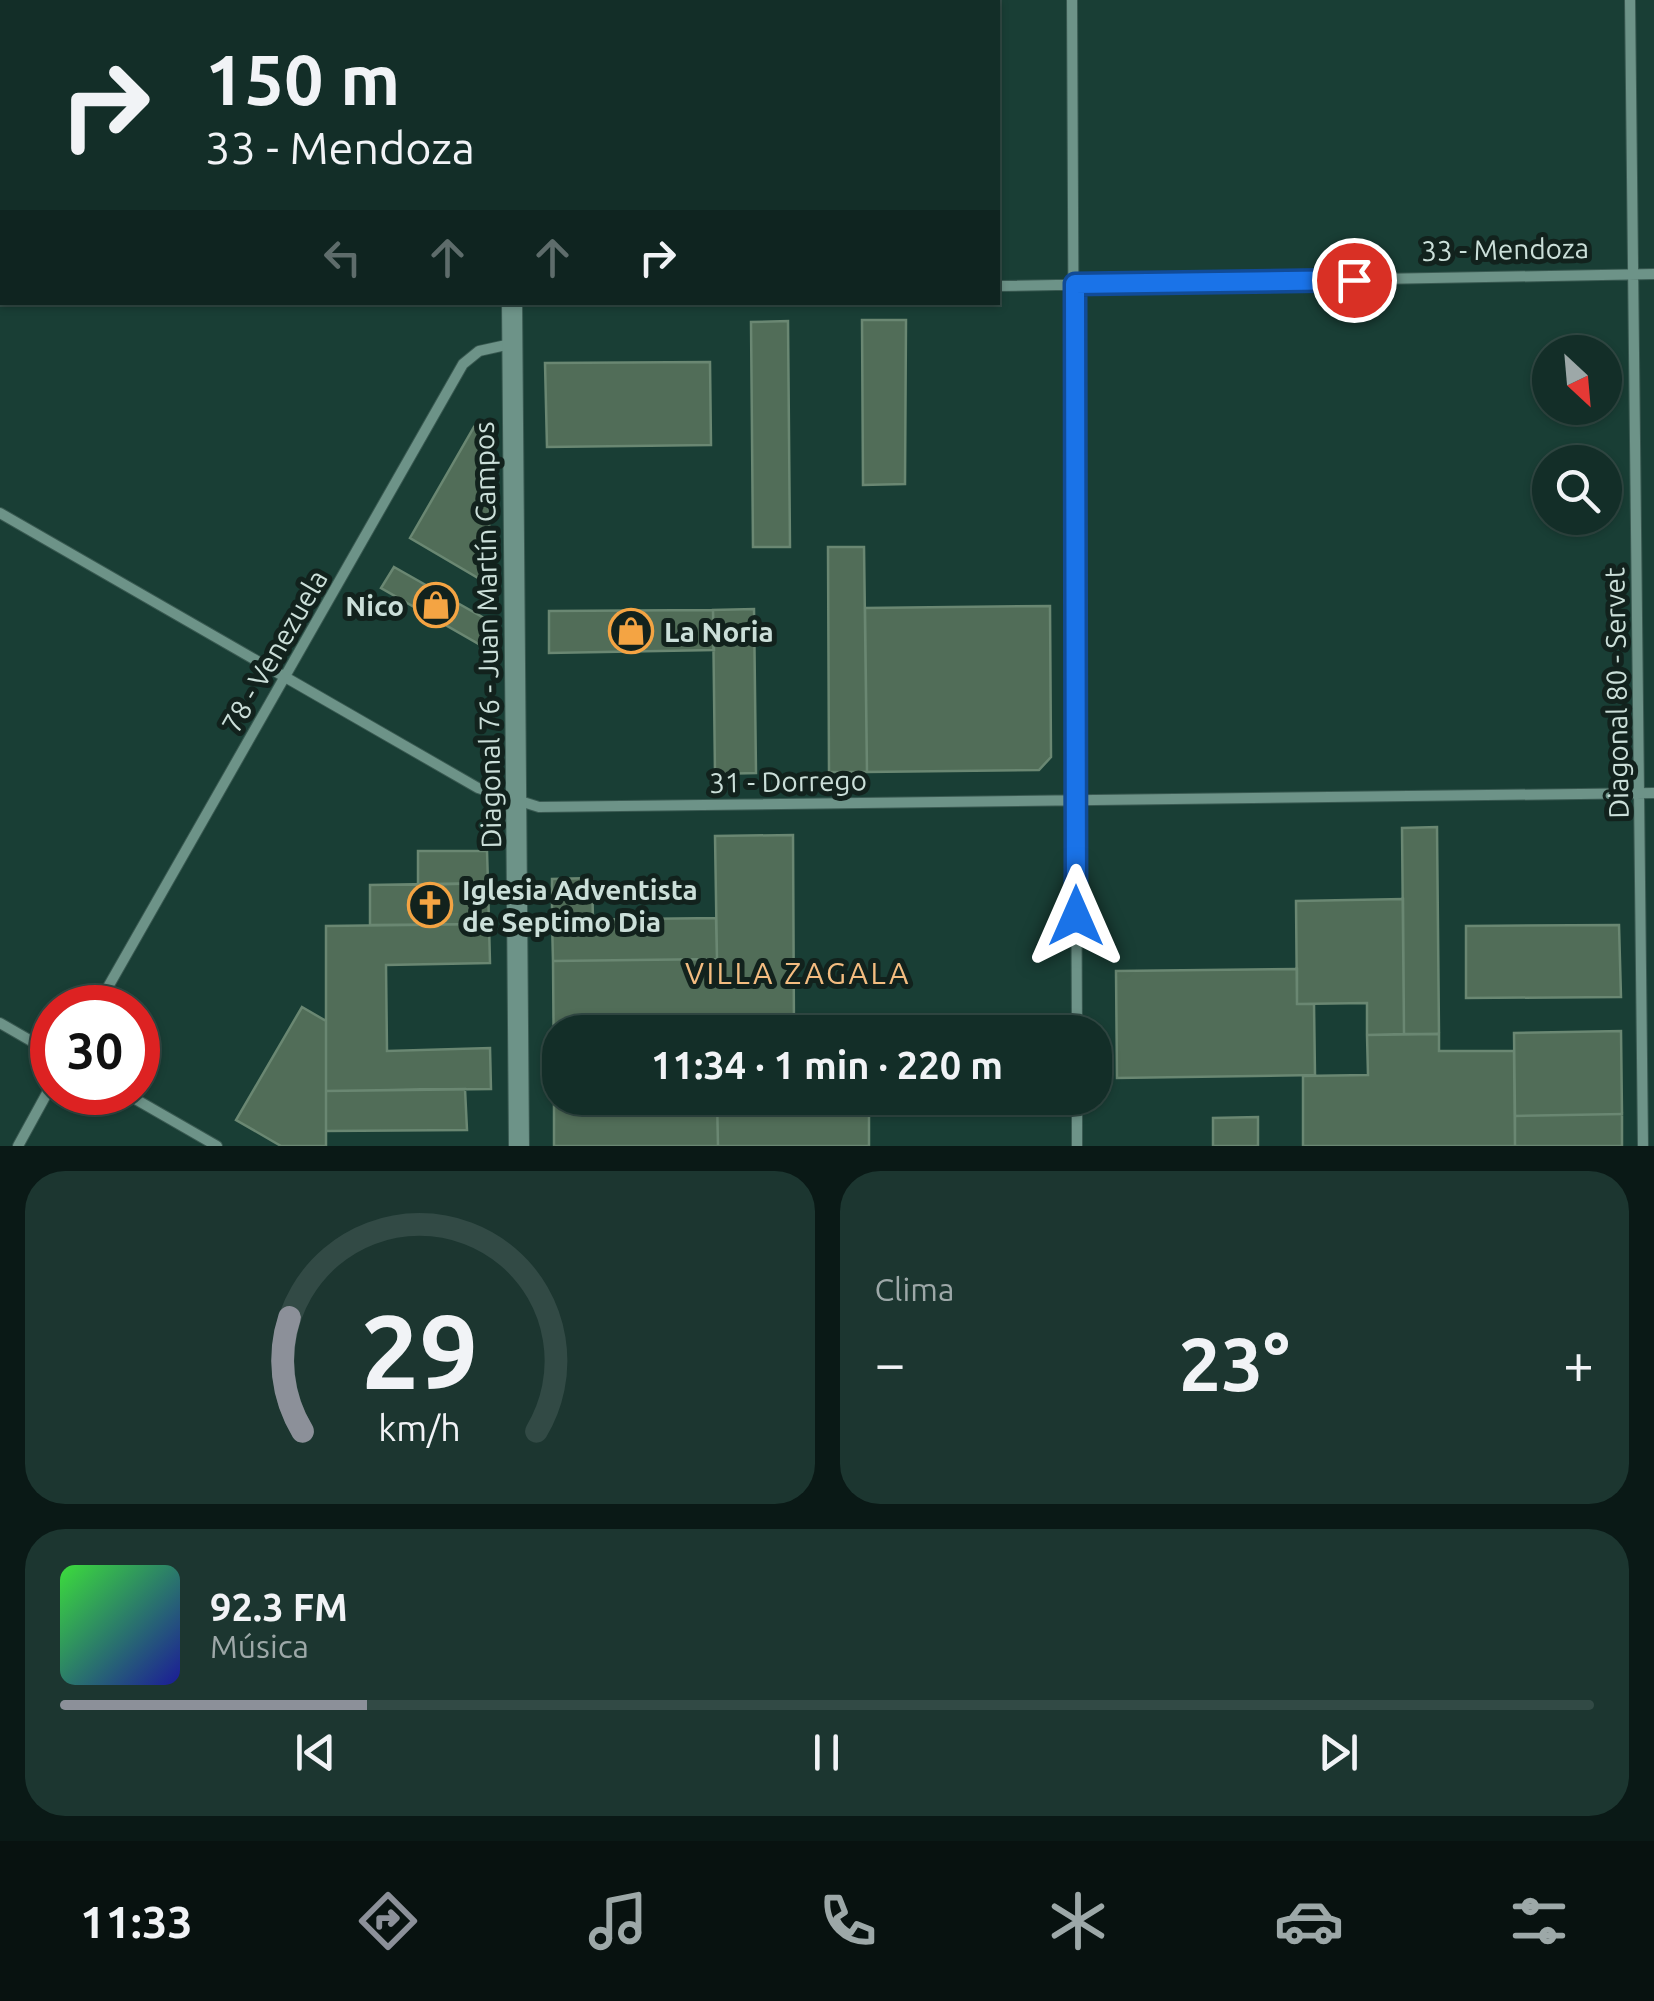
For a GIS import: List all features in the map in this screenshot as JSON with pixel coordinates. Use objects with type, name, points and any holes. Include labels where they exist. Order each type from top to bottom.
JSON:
[{"type":"main road","name":"Diagonal 76 - Juan Martín Campos","points":[[512,305],[519,1146]]},
{"type":"street","points":[[1072,0],[1077,1015]]},
{"type":"street","name":"Diagonal 80 - Servet","points":[[1630,0],[1643,1146]]},
{"type":"street","name":"33 - Mendoza","points":[[1000,286],[1654,274]]},
{"type":"street","name":"78 - Venezuela","points":[[109,985],[463,364],[479,351],[512,344]]},
{"type":"street","name":"31 - Dorrego","points":[[0,513],[478,788],[539,807],[1654,793]]},
{"type":"street","points":[[0,1023],[30,1040]]},
{"type":"street","points":[[160,1113],[218,1146]]},
{"type":"street","points":[[18,1146],[35,1115]]},
{"type":"street","points":[[1077,1115],[1077,1146]]},
{"type":"building","points":[[862,320],[906,320],[905,484],[863,485]]},
{"type":"building","points":[[788,321],[790,547],[753,547],[751,322]]},
{"type":"building","points":[[710,362],[711,445],[547,447],[545,363]]},
{"type":"building","points":[[474,427],[488,434],[490,585],[410,538]]},
{"type":"building","points":[[828,547],[864,547],[867,772],[829,772]]},
{"type":"building","name":"Nico","points":[[394,567],[491,622],[491,651],[381,588]]},
{"type":"building","points":[[1050,606],[1051,757],[1039,770],[867,772],[865,608]]},
{"type":"building","points":[[754,609],[756,773],[715,774],[713,610]]},
{"type":"building","name":"La Noria","points":[[713,610],[714,650],[549,653],[549,611]]},
{"type":"building","points":[[1437,827],[1439,1034],[1404,1034],[1402,828]]},
{"type":"building","points":[[793,835],[794,1015],[553,1015],[553,961],[717,959],[715,836]]},
{"type":"building","points":[[418,851],[487,851],[488,883],[418,885]]},
{"type":"building","points":[[592,878],[593,920],[552,920],[552,879]]},
{"type":"building","name":"Iglesia Adventista de Septimo Dia","points":[[488,883],[489,924],[370,925],[370,885]]},
{"type":"building","points":[[1403,899],[1404,1034],[1367,1035],[1367,1003],[1297,1004],[1296,901]]},
{"type":"building","points":[[716,918],[717,959],[553,961],[552,920]]},
{"type":"building","points":[[489,924],[490,963],[386,965],[387,1051],[490,1048],[491,1089],[326,1091],[326,926]]},
{"type":"building","points":[[1619,925],[1621,997],[1466,998],[1466,926]]},
{"type":"building","points":[[1297,969],[1297,1004],[1314,1004],[1315,1075],[1117,1078],[1116,971]]},
{"type":"building","points":[[302,1007],[326,1021],[326,1146],[281,1146],[236,1120]]},
{"type":"building","points":[[1621,1031],[1622,1114],[1515,1116],[1514,1033]]},
{"type":"building","points":[[1439,1034],[1439,1051],[1514,1051],[1515,1146],[1303,1146],[1303,1076],[1368,1075],[1367,1035]]},
{"type":"building","points":[[465,1089],[467,1130],[326,1131],[326,1091]]},
{"type":"building","points":[[1622,1114],[1622,1146],[1515,1146],[1515,1116]]},
{"type":"building","points":[[554,1115],[717,1115],[718,1146],[554,1146]]},
{"type":"building","points":[[717,1115],[869,1115],[869,1146],[718,1146]]},
{"type":"building","points":[[1258,1117],[1258,1146],[1213,1146],[1213,1118]]},
{"type":"place","name":"Nico","points":[[436,605]]},
{"type":"place","name":"La Noria","points":[[631,631]]},
{"type":"place","name":"Iglesia Adventista de Septimo Dia","points":[[430,905]]},
{"type":"district","name":"VILLA ZAGALA","points":[[798,973]]},
{"type":"route","points":[[1076,916],[1075,284],[1354,280]]}]
